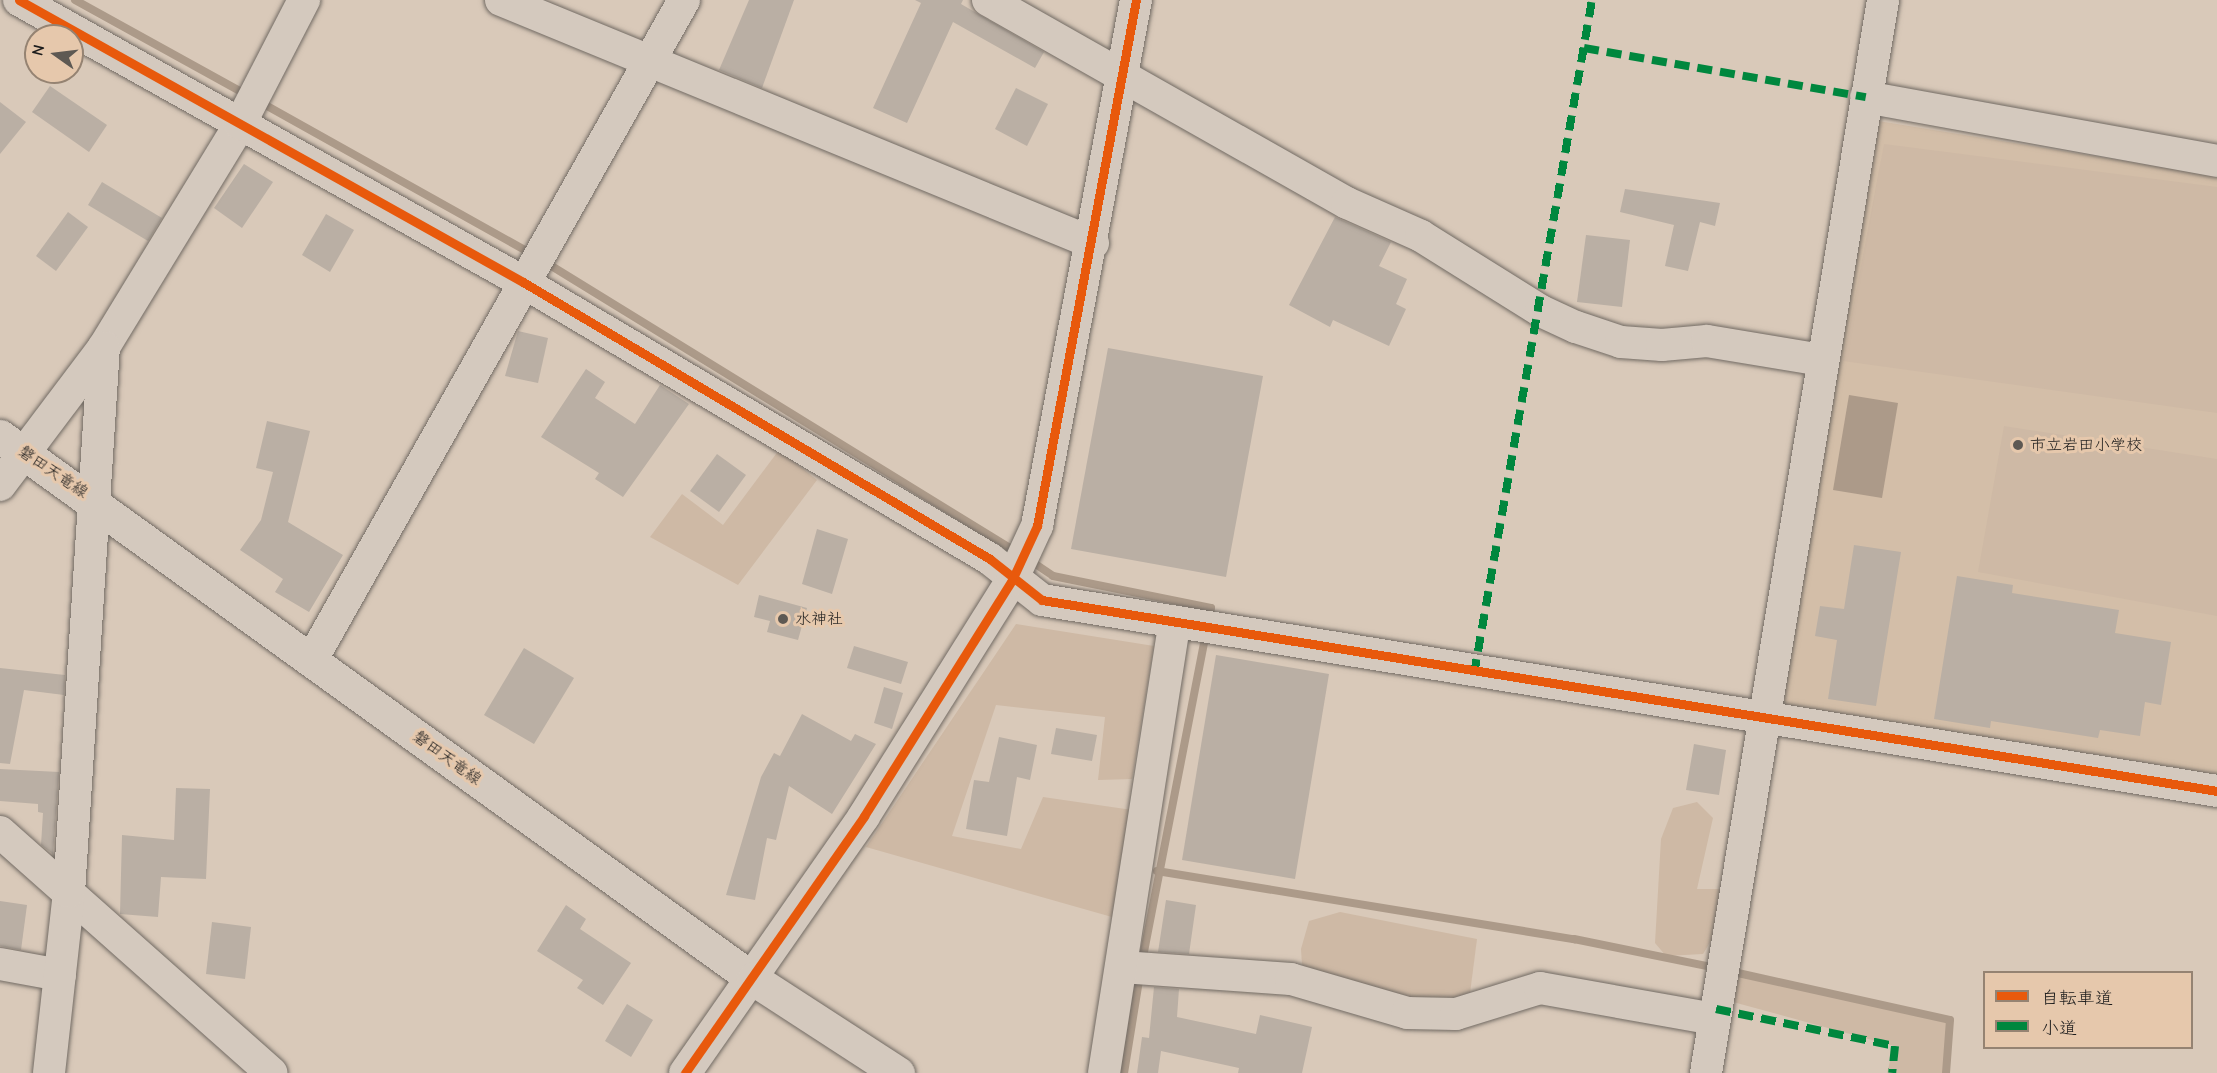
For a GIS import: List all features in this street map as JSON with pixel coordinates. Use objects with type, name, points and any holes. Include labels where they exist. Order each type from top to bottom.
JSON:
[{"type":"main road","name":"磐田天竜線","points":[[12,444],[91,498],[312,661],[753,979],[898,1073]]},
{"type":"street","points":[[19,0],[523,282],[990,559],[1012,580],[1042,600],[1174,625],[2217,791]]},
{"type":"street","points":[[0,484],[12,444],[104,347],[240,124],[304,0]]},
{"type":"street","points":[[501,0],[1093,243]]},
{"type":"street","points":[[312,661],[523,282],[684,0]]},
{"type":"street","points":[[988,0],[1347,203],[1420,236],[1541,311],[1576,327],[1621,342],[1662,345],[1707,341],[1822,360]]},
{"type":"street","points":[[685,1073],[753,979],[864,816],[1012,580],[1037,526],[1093,243],[1121,74],[1136,0]]},
{"type":"street","points":[[1706,1073],[1762,720],[1883,0]]},
{"type":"street","points":[[1866,97],[2217,161]]},
{"type":"street","points":[[49,1073],[69,892],[91,498],[104,347]]},
{"type":"street","points":[[1104,1073],[1174,625]]},
{"type":"street","points":[[0,832],[271,1073]]},
{"type":"street","points":[[0,964],[60,975]]},
{"type":"street","points":[[1122,967],[1291,979],[1407,1013],[1456,1014],[1540,988],[1714,1019]]},
{"type":"shaded area","name":"市立岩田小学校","points":[[1878,121],[2217,176],[2217,778],[1772,714]]},
{"type":"shaded area","points":[[1884,144],[2217,187],[2217,413],[1843,361]]},
{"type":"shaded area","points":[[1849,395],[1898,403],[1882,498],[1833,490]]},
{"type":"shaded area","points":[[2004,426],[2217,459],[2217,616],[1978,572]]},
{"type":"shaded area","points":[[779,450],[817,480],[738,585],[650,537],[682,494],[723,525]]},
{"type":"shaded area","points":[[1016,624],[1154,646],[1132,779],[1098,780],[1105,717],[996,705],[952,836],[1021,849],[1043,797],[1146,812],[1112,917],[866,847]]},
{"type":"shaded area","points":[[1697,802],[1713,818],[1697,889],[1721,889],[1715,934],[1703,954],[1666,956],[1655,943],[1661,839],[1673,808]]},
{"type":"shaded area","points":[[1340,912],[1477,939],[1469,1001],[1438,1014],[1324,980],[1302,965],[1301,949],[1309,921]]},
{"type":"shaded area","points":[[1738,973],[1950,1020],[1943,1073],[1887,1073],[1894,1046],[1733,1002]]},
{"type":"building","points":[[749,0],[794,0],[762,88],[719,70]]},
{"type":"building","points":[[915,0],[963,0],[961,4],[1044,52],[1035,68],[953,22],[907,123],[873,108],[921,3]]},
{"type":"building","points":[[50,86],[107,125],[89,152],[32,112]]},
{"type":"building","points":[[1016,88],[1048,104],[1027,146],[995,129]]},
{"type":"building","points":[[0,102],[26,122],[0,154]]},
{"type":"building","points":[[244,164],[273,182],[242,228],[214,208]]},
{"type":"building","points":[[102,182],[162,218],[148,241],[88,205]]},
{"type":"building","points":[[1625,189],[1720,203],[1715,226],[1700,222],[1688,271],[1665,266],[1674,225],[1620,212]]},
{"type":"building","points":[[68,212],[88,227],[56,271],[36,256]]},
{"type":"building","points":[[326,214],[354,230],[330,272],[302,255]]},
{"type":"building","points":[[1335,217],[1391,242],[1379,266],[1407,279],[1396,304],[1406,309],[1389,346],[1333,320],[1330,327],[1289,305]]},
{"type":"building","points":[[1586,235],[1630,240],[1622,307],[1577,302]]},
{"type":"building","points":[[518,331],[548,338],[538,383],[505,376]]},
{"type":"building","points":[[1108,348],[1263,376],[1226,577],[1071,549]]},
{"type":"building","points":[[586,369],[605,382],[595,398],[635,424],[660,385],[689,404],[623,497],[595,479],[599,473],[541,437]]},
{"type":"building","points":[[267,421],[310,431],[288,522],[343,555],[309,612],[275,592],[283,579],[240,550],[261,520],[273,472],[256,468]]},
{"type":"building","points":[[717,454],[746,475],[719,512],[690,491]]},
{"type":"building","points":[[817,529],[848,539],[832,594],[802,584]]},
{"type":"building","points":[[1854,545],[1901,552],[1876,706],[1828,699],[1837,640],[1815,636],[1820,606],[1844,609]]},
{"type":"building","points":[[1957,576],[2013,585],[2012,593],[2119,610],[2115,633],[2171,642],[2161,705],[2145,702],[2140,736],[2100,730],[2098,738],[1991,721],[1990,728],[1934,719]]},
{"type":"building","name":"水神社","points":[[759,595],[807,608],[798,640],[767,632],[770,621],[754,617]]},
{"type":"building","points":[[854,646],[908,662],[901,684],[847,668]]},
{"type":"building","points":[[524,648],[574,678],[534,744],[484,715]]},
{"type":"building","points":[[1216,655],[1329,674],[1295,879],[1182,860]]},
{"type":"building","points":[[0,668],[65,675],[64,695],[24,690],[10,764],[0,763]]},
{"type":"building","points":[[884,687],[903,693],[892,729],[874,723]]},
{"type":"building","points":[[802,714],[851,741],[855,734],[876,744],[832,814],[789,786],[776,840],[767,838],[755,900],[726,895],[761,777],[774,753],[780,756]]},
{"type":"building","points":[[1056,728],[1097,735],[1092,761],[1051,754]]},
{"type":"building","points":[[999,737],[1037,745],[1030,780],[1017,777],[1007,836],[966,829],[974,780],[989,782]]},
{"type":"building","points":[[1694,744],[1726,750],[1719,795],[1686,790]]},
{"type":"building","points":[[0,769],[59,772],[53,854],[41,845],[43,813],[38,812],[38,804],[0,801]]},
{"type":"building","points":[[176,788],[210,789],[206,879],[161,877],[158,917],[120,914],[122,835],[174,840]]},
{"type":"building","points":[[1166,900],[1196,905],[1189,954],[1158,952]]},
{"type":"building","points":[[0,901],[27,905],[21,950],[0,946]]},
{"type":"building","points":[[566,905],[586,919],[580,929],[631,963],[603,1005],[577,988],[583,980],[537,951]]},
{"type":"building","points":[[212,922],[251,927],[245,979],[206,974]]},
{"type":"building","points":[[1154,987],[1179,989],[1177,1017],[1256,1034],[1260,1015],[1312,1027],[1302,1073],[1238,1073],[1239,1068],[1161,1051],[1158,1073],[1137,1073],[1142,1037],[1149,1038]]},
{"type":"building","points":[[627,1004],[653,1020],[631,1057],[605,1041]]},
{"type":"waterway","points":[[75,0],[247,95]]},
{"type":"waterway","points":[[260,102],[532,254]]},
{"type":"waterway","points":[[545,262],[1018,553]]},
{"type":"waterway","points":[[1028,559],[1053,576],[1211,608],[1209,620]]},
{"type":"waterway","points":[[1142,962],[1206,632]]},
{"type":"waterway","points":[[1157,871],[1574,939],[1717,968]]},
{"type":"waterway","points":[[1729,971],[1950,1020],[1946,1073]]},
{"type":"waterway","points":[[1124,1073],[1140,974]]},
{"type":"marked path","points":[[1474,674],[1592,0]]},
{"type":"marked path","points":[[1584,48],[1866,97]]},
{"type":"marked path","points":[[1716,1009],[1895,1046],[1892,1073]]},
{"type":"cycle path","points":[[19,0],[523,282],[990,559],[1042,600],[2217,791]]},
{"type":"cycle path","points":[[685,1073],[864,816],[1012,580],[1037,526],[1136,0]]},
{"type":"place","name":"市立岩田小学校","points":[[2018,445]]},
{"type":"place","name":"水神社","points":[[783,619]]}]
